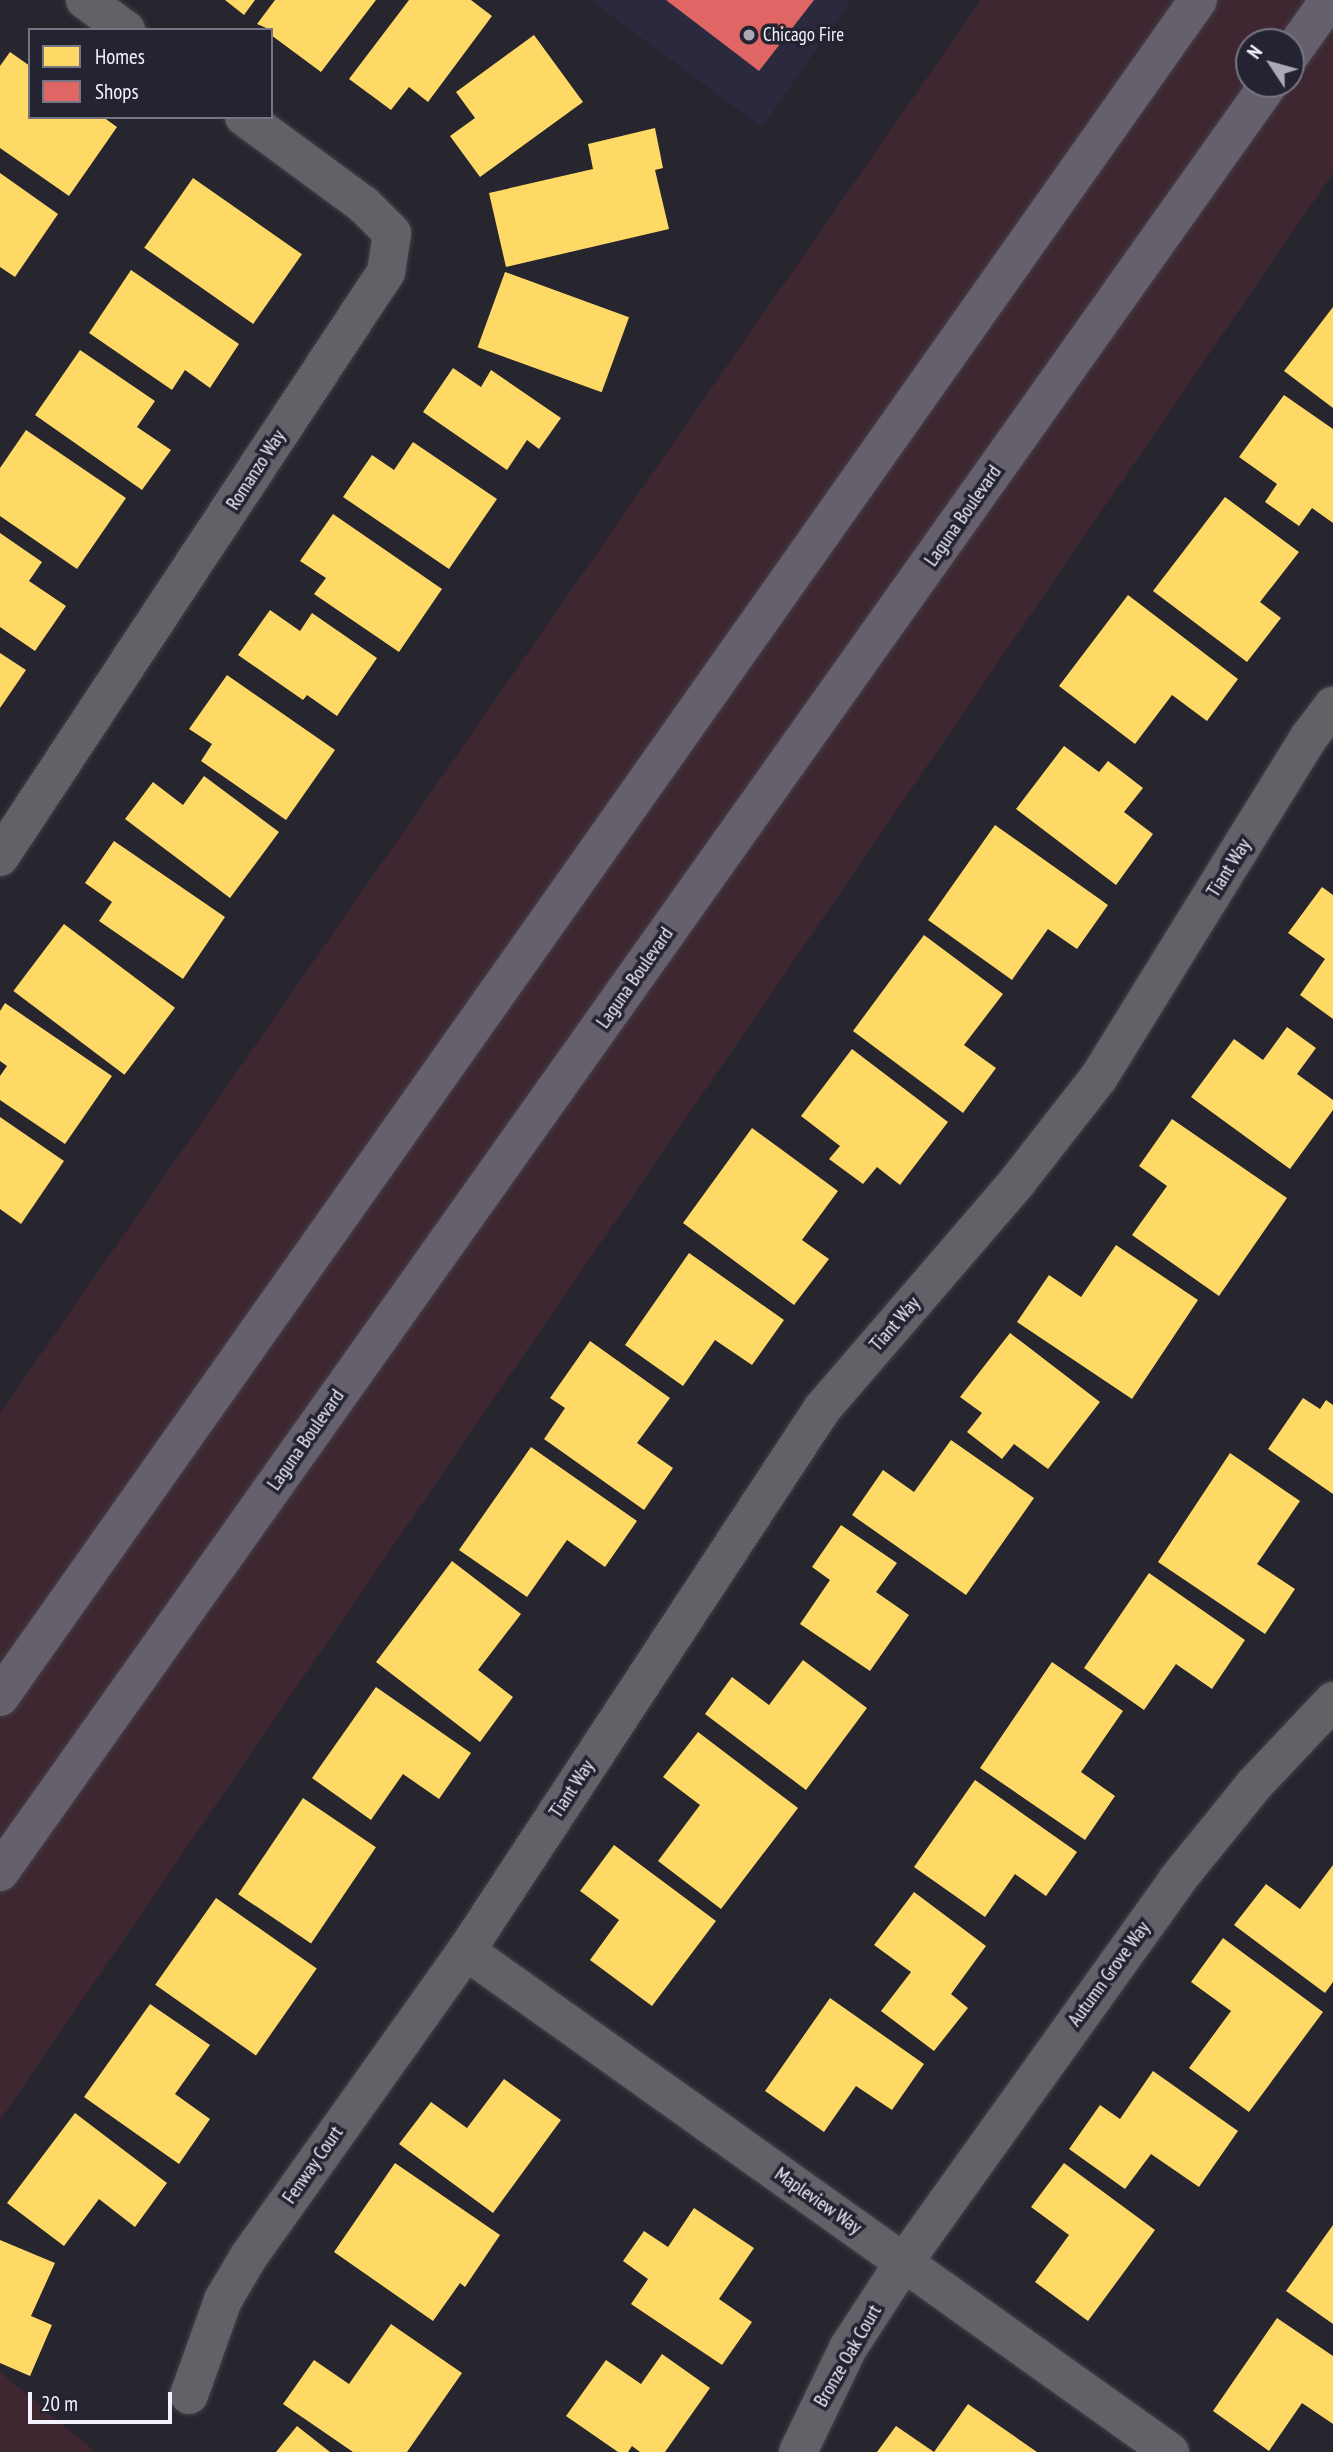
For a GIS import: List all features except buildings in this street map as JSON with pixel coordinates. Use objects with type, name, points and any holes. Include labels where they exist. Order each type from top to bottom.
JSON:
[{"type":"main road","points":[[0,1697],[1198,0]]},
{"type":"main road","points":[[1305,34],[1329,0]]},
{"type":"main road","name":"Laguna Boulevard","points":[[0,1872],[1259,98]]},
{"type":"street","points":[[85,0],[123,28]]},
{"type":"street","name":"Romanzo Way","points":[[0,857],[386,272],[392,233],[364,205],[247,119]]},
{"type":"street","name":"Tiant Way","points":[[466,1951],[822,1409],[1017,1182],[1099,1077],[1333,706]]},
{"type":"street","name":"Autumn Grove Way","points":[[904,2263],[1177,1880],[1253,1786],[1333,1701]]},
{"type":"street","name":"Mapleview Way","points":[[466,1951],[1170,2452]]},
{"type":"street","name":"Fenway Court","points":[[189,2395],[218,2312],[249,2256],[466,1951]]},
{"type":"street","name":"Bronze Oak Court","points":[[798,2452],[848,2348],[904,2263]]},
{"type":"shaded area","points":[[590,0],[851,0],[762,127]]},
{"type":"shaded area","points":[[981,0],[1333,0],[1333,173],[0,2120],[0,1413]]},
{"type":"shaded area","points":[[0,2372],[95,2452],[0,2452]]},
{"type":"place","name":"Chicago Fire","points":[[749,35]]}]
